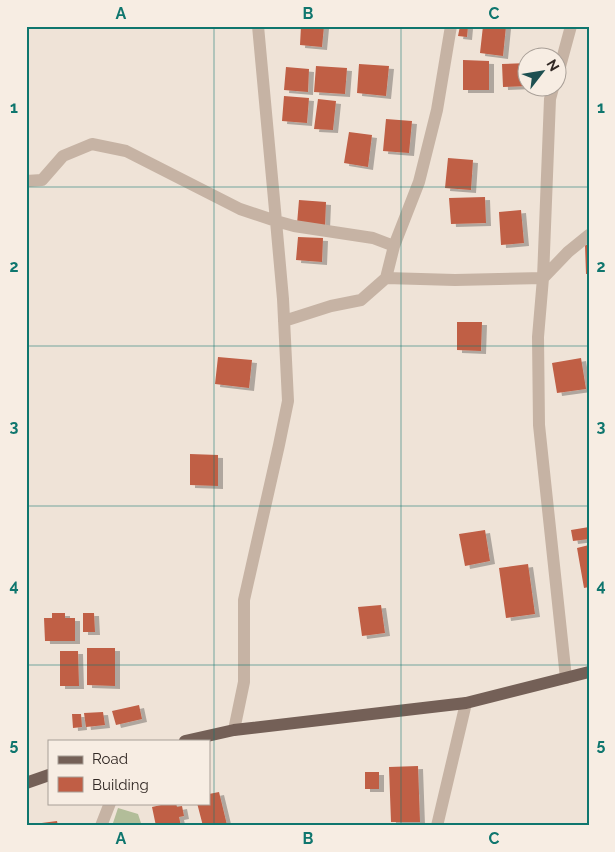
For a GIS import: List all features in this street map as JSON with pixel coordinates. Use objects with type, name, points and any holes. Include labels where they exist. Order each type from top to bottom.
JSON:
[{"type":"main road","points":[[189,740],[234,730],[466,703],[589,672]]},
{"type":"main road","points":[[26,783],[48,775]]},
{"type":"street","points":[[234,730],[244,682],[244,600],[288,401],[276,221],[258,26]]},
{"type":"street","points":[[284,321],[331,306],[361,300],[386,278],[394,246],[419,182],[437,110],[451,26]]},
{"type":"street","points":[[565,48],[571,26]]},
{"type":"street","points":[[550,98],[543,278],[538,337],[539,426],[566,678]]},
{"type":"street","points":[[26,181],[42,180],[63,156],[92,144],[126,151],[240,209],[294,226],[373,238],[394,246]]},
{"type":"street","points":[[386,278],[455,280],[543,278],[568,252],[589,235]]},
{"type":"street","points":[[437,826],[466,703]]},
{"type":"street","points":[[101,826],[110,804]]},
{"type":"green space","points":[[118,808],[138,814],[142,826],[112,826]]},
{"type":"building","points":[[301,26],[324,26],[322,47],[300,45]]},
{"type":"building","points":[[460,26],[468,26],[467,37],[458,36]]},
{"type":"building","points":[[483,26],[506,26],[503,56],[480,53]]},
{"type":"building","points":[[463,60],[489,61],[489,90],[463,90]]},
{"type":"building","points":[[518,63],[518,86],[503,87],[502,64]]},
{"type":"building","points":[[359,64],[389,66],[386,96],[357,93]]},
{"type":"building","points":[[316,66],[347,68],[345,94],[314,92]]},
{"type":"building","points":[[286,67],[309,69],[308,92],[284,90]]},
{"type":"building","points":[[284,96],[309,98],[307,123],[282,121]]},
{"type":"building","points":[[318,99],[336,101],[333,130],[314,129]]},
{"type":"building","points":[[386,119],[412,121],[409,153],[383,151]]},
{"type":"building","points":[[349,132],[372,135],[368,167],[344,163]]},
{"type":"building","points":[[448,158],[473,160],[471,190],[445,188]]},
{"type":"building","points":[[485,197],[486,223],[451,224],[449,198]]},
{"type":"building","points":[[299,200],[326,202],[325,226],[297,224]]},
{"type":"building","points":[[521,210],[524,243],[501,245],[499,212]]},
{"type":"building","points":[[298,237],[323,238],[322,262],[296,260]]},
{"type":"building","points":[[585,245],[589,245],[589,274],[586,274]]},
{"type":"building","points":[[457,322],[482,322],[481,351],[457,350]]},
{"type":"building","points":[[218,357],[252,360],[249,388],[215,384]]},
{"type":"building","points":[[581,358],[586,389],[557,393],[552,363]]},
{"type":"building","points":[[190,454],[218,455],[218,486],[190,485]]},
{"type":"building","points":[[589,527],[589,539],[573,541],[571,530]]},
{"type":"building","points":[[485,530],[490,561],[465,566],[459,534]]},
{"type":"building","points":[[589,545],[589,587],[584,588],[577,548]]},
{"type":"building","points":[[528,564],[535,614],[506,618],[499,568]]},
{"type":"building","points":[[381,605],[385,633],[362,636],[358,607]]},
{"type":"building","points":[[52,613],[65,613],[65,618],[75,618],[75,641],[45,641],[44,618],[52,618]]},
{"type":"building","points":[[83,613],[94,613],[95,632],[83,632]]},
{"type":"building","points":[[87,648],[115,648],[115,686],[87,685]]},
{"type":"building","points":[[60,651],[78,651],[79,686],[60,686]]},
{"type":"building","points":[[139,705],[142,719],[116,725],[112,711]]},
{"type":"building","points":[[103,712],[105,725],[86,727],[84,713]]},
{"type":"building","points":[[72,714],[81,714],[82,727],[73,728]]},
{"type":"building","points":[[418,766],[420,822],[391,822],[389,767]]},
{"type":"building","points":[[365,772],[379,772],[379,789],[365,789]]},
{"type":"building","points":[[219,792],[227,825],[203,826],[197,804],[210,804],[210,794]]},
{"type":"building","points":[[166,804],[176,804],[177,807],[182,806],[184,816],[179,817],[181,826],[156,826],[152,807]]},
{"type":"building","points":[[57,821],[58,826],[34,826],[34,824]]}]
